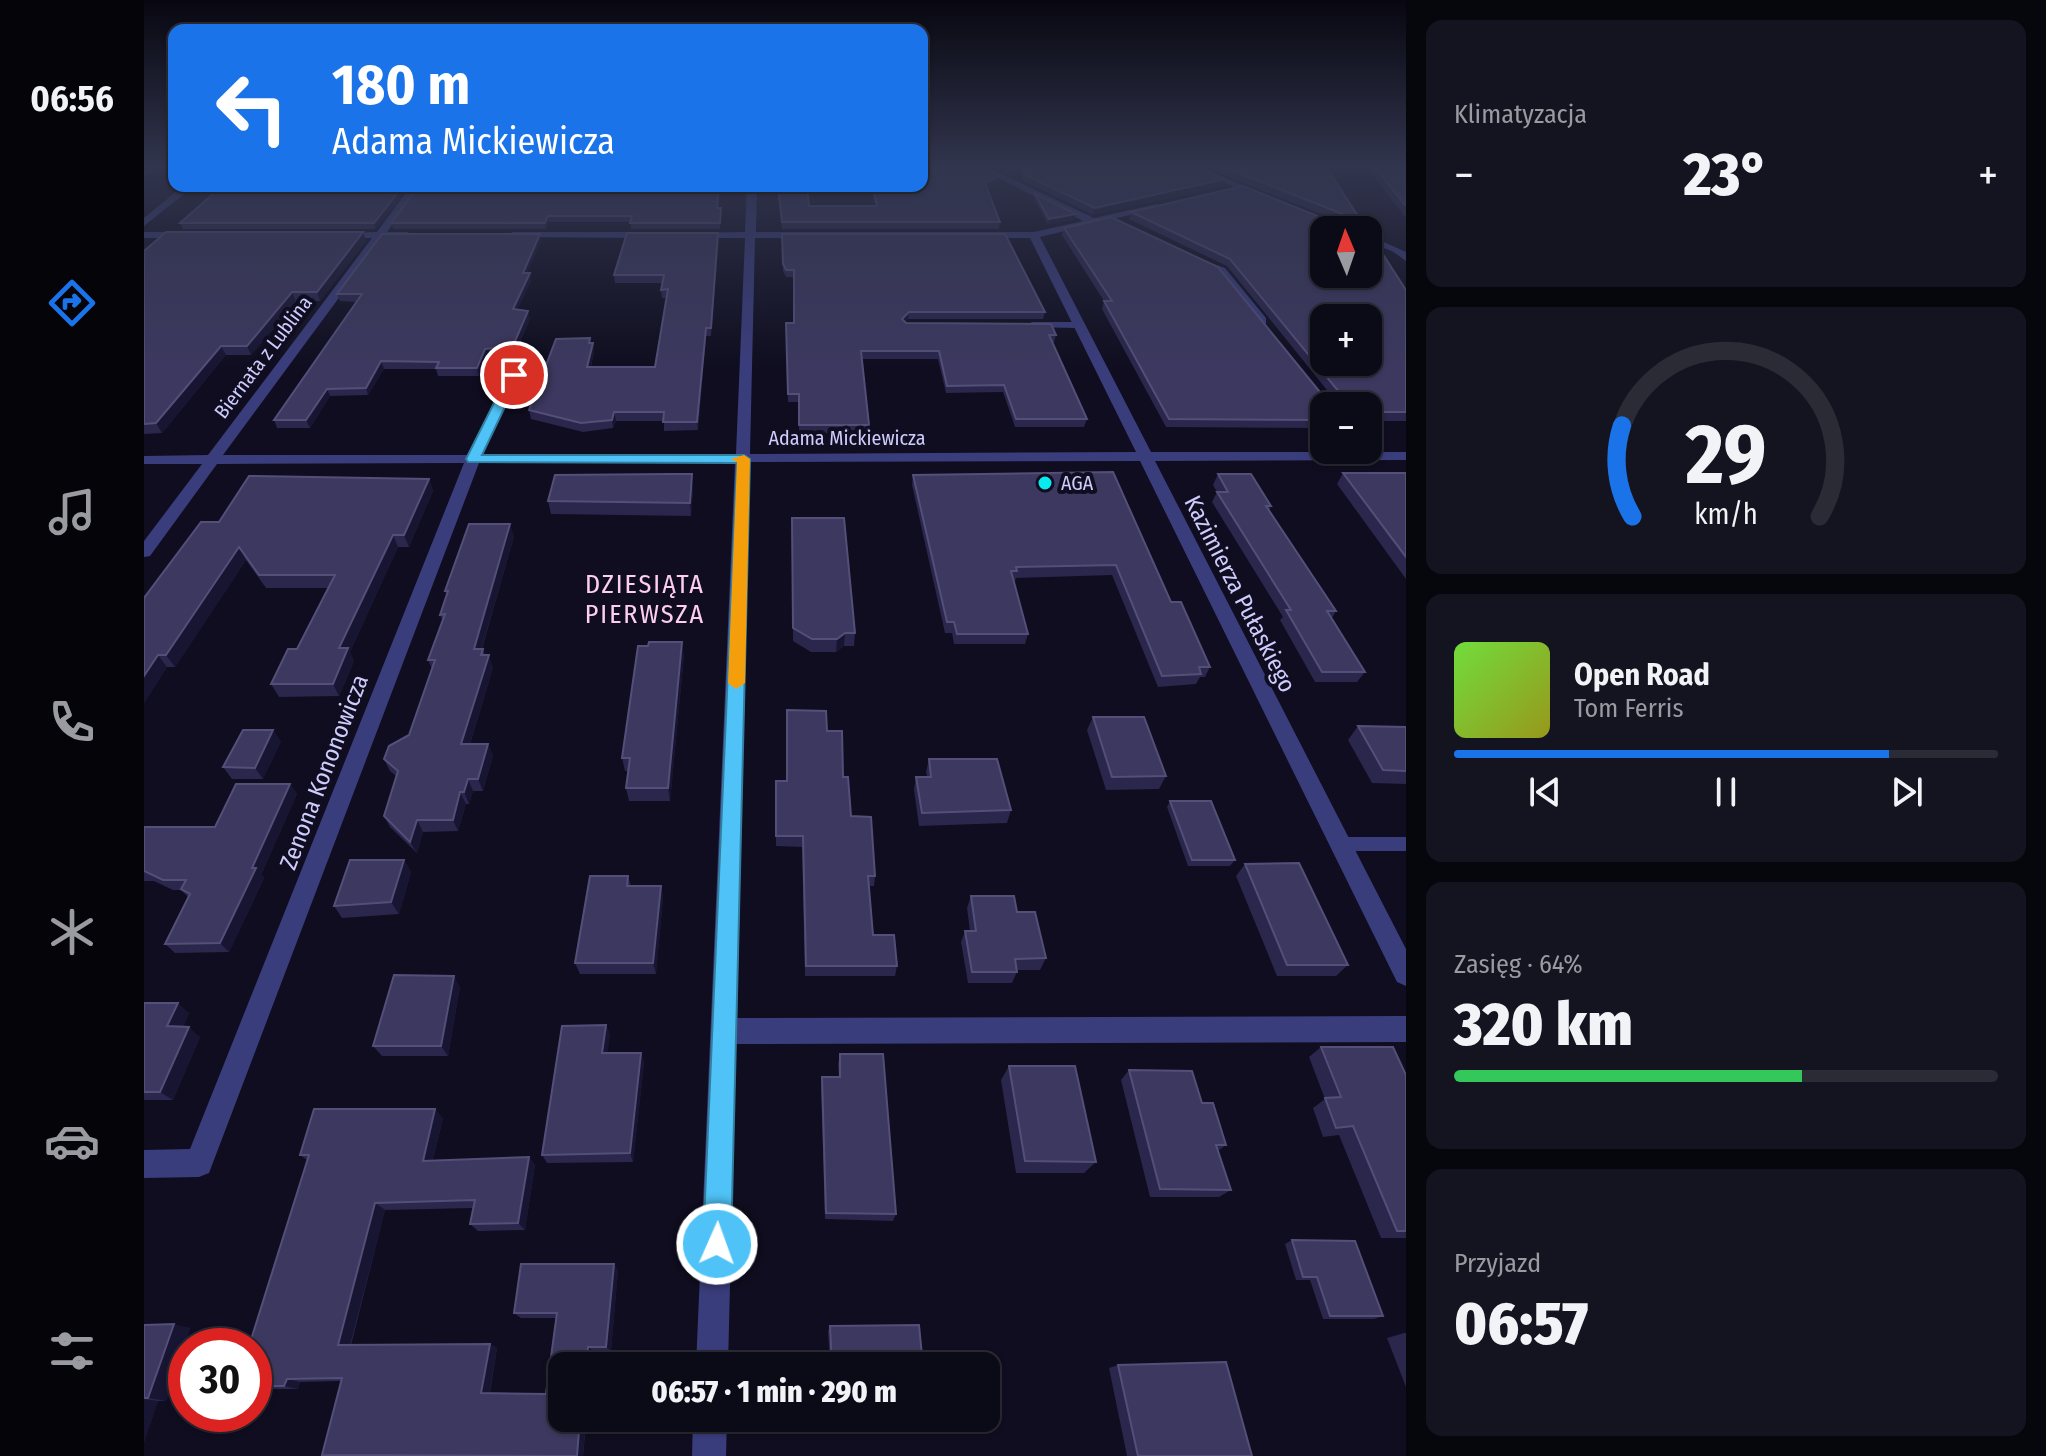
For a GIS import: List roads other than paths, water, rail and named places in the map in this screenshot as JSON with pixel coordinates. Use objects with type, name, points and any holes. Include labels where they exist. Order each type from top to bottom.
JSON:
[{"type":"street","points":[[686,235],[1043,233]]},
{"type":"street","points":[[713,1352],[750,234]]},
{"type":"street","points":[[144,235],[200,235]]},
{"type":"street","points":[[320,235],[423,235]]},
{"type":"street","name":"Biernata z Lublina","points":[[144,552],[380,235]]},
{"type":"street","points":[[501,235],[671,235]]},
{"type":"street","name":"Kazimierza Pułaskiego","points":[[1034,235],[1406,974]]},
{"type":"street","points":[[1401,247],[1406,258]]},
{"type":"street","points":[[1179,250],[1221,270],[1271,332]]},
{"type":"street","name":"Zenona Kononowicza","points":[[144,1164],[199,1163],[473,459],[525,351]]},
{"type":"street","name":"Adama Mickiewicza","points":[[144,460],[1310,454]]},
{"type":"street","name":"Adama Mickiewicza","points":[[1382,454],[1406,456]]},
{"type":"street","points":[[725,1031],[1406,1029]]},
{"type":"street","points":[[709,1456],[710,1432]]},
{"type":"lane","points":[[1016,325],[1077,325]]},
{"type":"lane","points":[[1339,844],[1406,844]]},
{"type":"place","name":"AGA","points":[[1045,483]]},
{"type":"district","name":"DZIESIĄTA PIERWSZA","points":[[645,599]]}]
